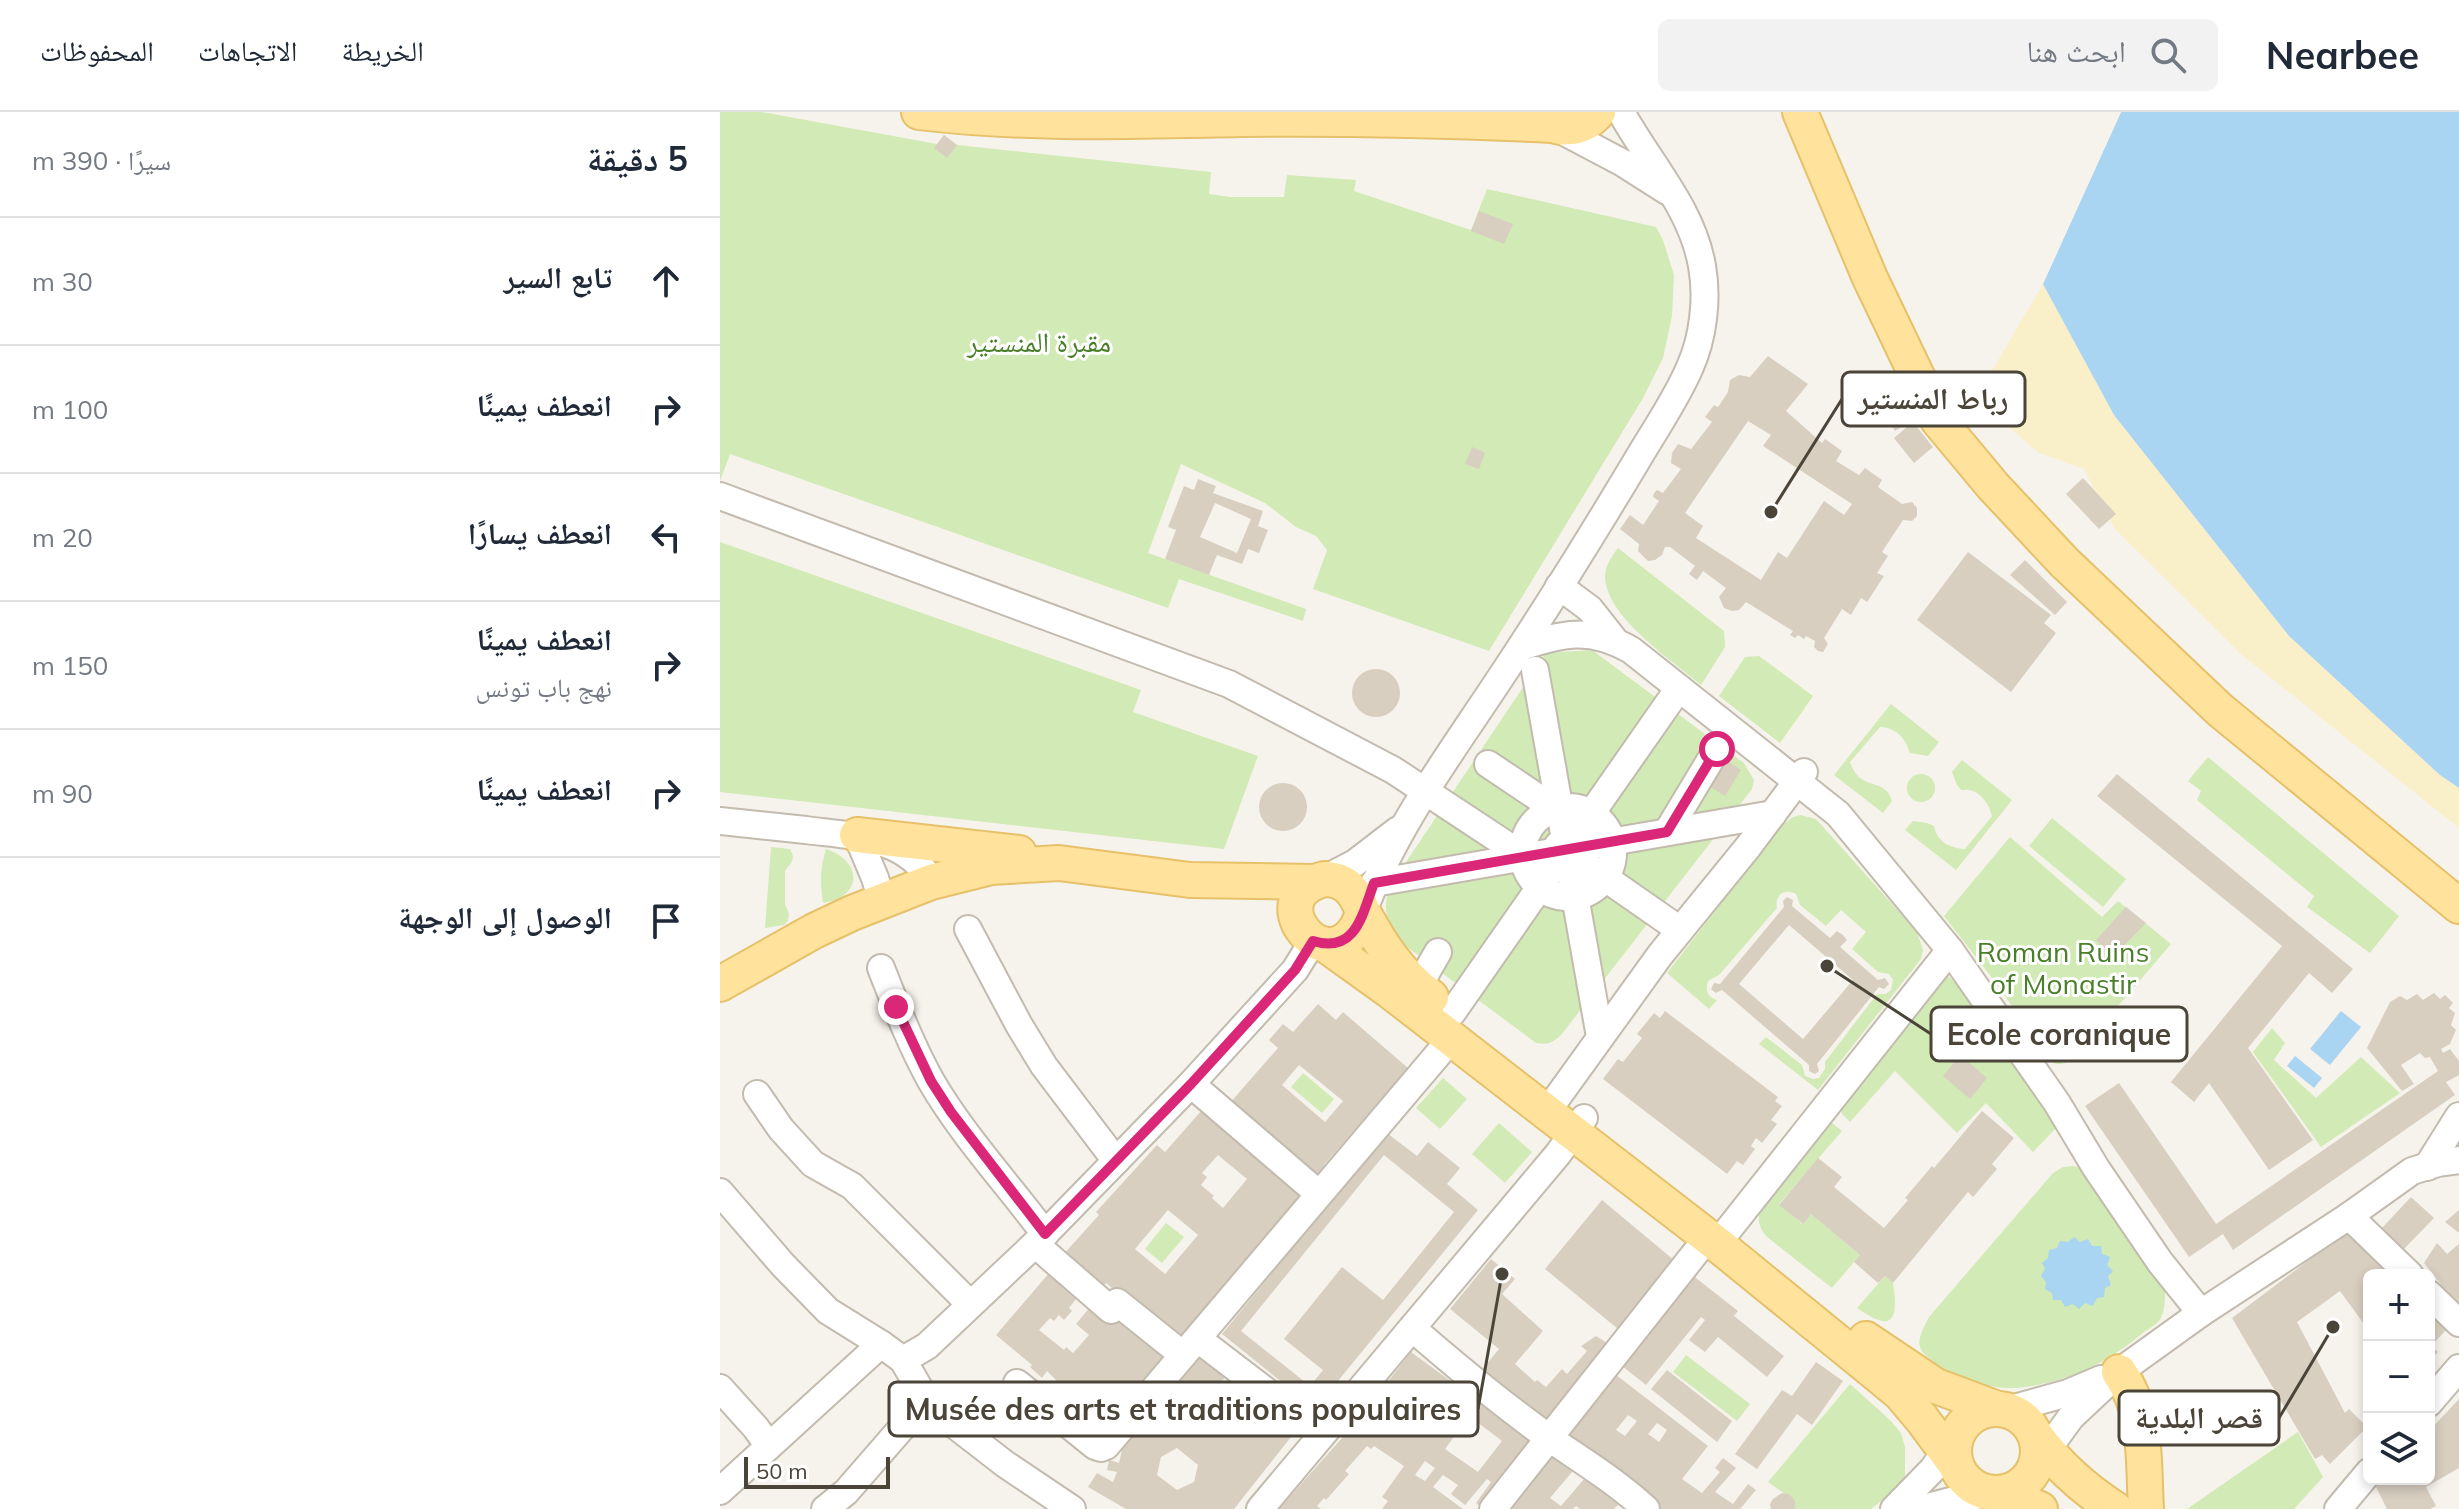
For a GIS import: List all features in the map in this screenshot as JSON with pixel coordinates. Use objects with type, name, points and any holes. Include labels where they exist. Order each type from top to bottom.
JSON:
[{"type":"main road","points":[[919,112],[983,120],[1065,123],[1422,115],[1547,121],[1568,129],[1581,126],[1598,112]]},
{"type":"main road","points":[[1800,112],[1905,354],[1938,420],[2064,562],[2220,710],[2459,906]]},
{"type":"main road","points":[[857,835],[987,848],[1059,863],[1190,880],[1332,879],[1347,885],[1357,897],[1369,898]]},
{"type":"main road","points":[[720,984],[814,931],[931,882],[991,867],[1059,863]]},
{"type":"main road","points":[[1190,880],[1256,901],[1281,914],[1313,938],[1452,1026],[1551,1105],[1568,1139],[1936,1386],[2025,1419],[2039,1451],[2115,1509]]},
{"type":"main road","points":[[1319,881],[1299,897],[1296,907],[1313,938],[1337,943],[1348,938],[1356,930],[1369,898]]},
{"type":"main road","points":[[1369,898],[1383,949],[1452,1026]]},
{"type":"main road","points":[[1718,1237],[1900,1393],[1952,1451],[1967,1482],[1984,1492],[1997,1493],[2040,1509]]},
{"type":"main road","points":[[2119,1372],[2134,1396],[2141,1421],[2146,1509]]},
{"type":"main road","points":[[1952,1451],[1962,1426],[1971,1417],[1982,1411],[2001,1409]]},
{"type":"main road","points":[[1997,1493],[2020,1486],[2039,1451]]},
{"type":"street","points":[[1369,898],[1401,828],[1559,586],[1678,391],[1698,344],[1705,290],[1702,265],[1686,217],[1621,112]]},
{"type":"street","points":[[1547,121],[1673,195]]},
{"type":"street","points":[[720,496],[1229,684],[1393,770],[1523,856]]},
{"type":"street","points":[[1559,586],[1590,609],[1616,642]]},
{"type":"street","points":[[1521,647],[1567,633],[1586,634],[1616,642],[1695,695],[1801,776],[1838,814],[1950,950],[2057,1103],[2096,1168],[2160,1262],[2201,1313]]},
{"type":"street","points":[[1535,670],[1557,808],[1600,1037]]},
{"type":"street","points":[[1017,1383],[1095,1446],[1104,1448],[1319,1194],[1452,1026],[1539,887],[1591,813],[1695,695]]},
{"type":"street","points":[[1667,832],[1717,749]]},
{"type":"street","points":[[1488,764],[1557,808]]},
{"type":"street","points":[[1551,1105],[1680,930],[1801,776]]},
{"type":"street","points":[[1572,807],[1591,813],[1608,829],[1613,841],[1614,857],[1605,879],[1591,892],[1575,898],[1547,893],[1534,883],[1526,870],[1523,856],[1524,839],[1530,828],[1543,814],[1557,808],[1572,807]]},
{"type":"street","points":[[1369,898],[1523,856],[1773,814]]},
{"type":"street","points":[[720,821],[857,835],[886,844],[911,857],[931,882]]},
{"type":"street","points":[[1319,881],[1355,863],[1401,828]]},
{"type":"street","points":[[1530,828],[1680,930]]},
{"type":"street","points":[[857,835],[882,901]]},
{"type":"street","points":[[968,929],[1044,1066],[1116,1161]]},
{"type":"street","points":[[903,1360],[927,1346],[1040,1239],[1191,1084],[1295,970],[1313,938]]},
{"type":"street","points":[[1493,1509],[1950,950]]},
{"type":"street","points":[[1418,987],[1438,952]]},
{"type":"street","points":[[881,968],[931,1081],[1040,1239],[1111,1310],[1117,1302],[1322,1434]]},
{"type":"street","points":[[1191,1084],[1319,1194]]},
{"type":"street","points":[[757,1094],[781,1129],[813,1164],[852,1186],[970,1304]]},
{"type":"street","points":[[2427,1167],[2459,1116]]},
{"type":"street","points":[[1260,1509],[1568,1139]]},
{"type":"street","points":[[2039,1451],[2119,1372],[2201,1313],[2412,1171],[2459,1160]]},
{"type":"street","points":[[720,1192],[808,1293],[838,1319],[903,1360],[926,1400],[946,1420],[1072,1509]]},
{"type":"street","points":[[2349,1216],[2404,1269]]},
{"type":"street","points":[[2435,1300],[2459,1323]]},
{"type":"street","points":[[1412,1328],[1483,1388],[1628,1492],[1646,1509]]},
{"type":"street","points":[[720,1491],[881,1344]]},
{"type":"street","points":[[2435,1396],[2459,1368]]},
{"type":"street","points":[[2001,1409],[2068,1393],[2119,1372]]},
{"type":"street","points":[[720,1388],[768,1445]]},
{"type":"street","points":[[825,1509],[846,1492],[926,1400]]},
{"type":"street","points":[[1894,1509],[1952,1451]]},
{"type":"street","points":[[2338,1509],[2363,1479]]},
{"type":"street","points":[[1920,1509],[1997,1493]]},
{"type":"green space","name":"مقبرة المنستير","points":[[720,112],[762,112],[937,144],[944,135],[957,145],[1211,172],[1209,194],[1230,197],[1284,197],[1287,175],[1356,180],[1354,191],[1471,230],[1487,189],[1656,227],[1674,275],[1672,316],[1663,358],[1643,398],[1489,651],[1313,589],[1327,550],[1316,536],[1296,527],[1265,503],[1181,464],[1148,553],[1306,609],[1303,621],[1179,579],[1168,608],[730,454],[720,481]]},
{"type":"green space","points":[[720,542],[1141,690],[1133,712],[1258,756],[1224,849],[720,792]]},
{"type":"green space","points":[[1618,548],[1724,631],[1725,647],[1701,685],[1642,636],[1616,606],[1605,575]]},
{"type":"green space","points":[[1592,650],[1744,763],[1754,780],[1752,789],[1561,1035],[1549,1043],[1540,1044],[1399,941],[1386,915],[1386,901],[1390,886],[1546,653]]},
{"type":"green space","points":[[1759,656],[1813,696],[1780,743],[1719,696],[1745,657]]},
{"type":"green space","points":[[1891,704],[1939,742],[1928,756],[1910,753],[1900,735],[1880,727],[1850,762],[1860,778],[1889,793],[1892,801],[1883,813],[1834,775]]},
{"type":"green space","points":[[2208,757],[2399,916],[2370,953],[2307,907],[2314,896],[2197,800],[2201,791],[2188,781]]},
{"type":"green space","points":[[1962,760],[2012,800],[1956,870],[1905,830],[1913,821],[1927,823],[1934,826],[1945,843],[1965,849],[1992,816],[1982,797],[1957,785],[1952,772]]},
{"type":"green space","points":[[1921,774],[1931,778],[1935,788],[1931,798],[1921,802],[1911,798],[1907,788],[1911,778]]},
{"type":"green space","points":[[1800,815],[1816,819],[1917,932],[1923,950],[1921,959],[1818,1090],[1759,1044],[1766,1037],[1802,1065],[1805,1076],[1819,1078],[1825,1069],[1825,1062],[1877,994],[1886,994],[1891,990],[1893,980],[1889,974],[1878,972],[1852,949],[1866,932],[1841,910],[1826,926],[1800,905],[1796,894],[1781,894],[1777,899],[1777,908],[1719,975],[1708,981],[1708,993],[1717,1000],[1709,1009],[1667,973],[1778,830],[1791,818]]},
{"type":"green space","points":[[2052,818],[2126,879],[2103,907],[2029,846]]},
{"type":"green space","name":"Roman Ruins of Monastir","points":[[2010,837],[2102,917],[2118,901],[2171,944],[2072,1060],[2063,1064],[2048,1060],[1999,987],[1944,916]]},
{"type":"green space","points":[[771,847],[790,849],[793,856],[785,871],[785,904],[789,914],[784,925],[765,928]]},
{"type":"green space","points":[[826,849],[847,862],[853,878],[846,894],[823,903],[821,876]]},
{"type":"green space","points":[[1947,975],[1964,991],[2056,1128],[2033,1152],[1986,1103],[1957,1133],[1895,1071],[1850,1122],[1842,1114],[1840,1105]]},
{"type":"green space","points":[[2272,1028],[2285,1043],[2274,1060],[2316,1098],[2361,1057],[2400,1093],[2321,1147],[2253,1052]]},
{"type":"green space","points":[[1303,1073],[1334,1099],[1322,1113],[1291,1087]]},
{"type":"green space","points":[[1443,1078],[1467,1099],[1440,1129],[1416,1108]]},
{"type":"green space","points":[[1831,1122],[1842,1131],[1779,1204],[1802,1224],[1811,1214],[1860,1255],[1832,1288],[1767,1237],[1759,1220],[1765,1203]]},
{"type":"green space","points":[[1499,1123],[1532,1152],[1505,1183],[1472,1154]]},
{"type":"green space","points":[[2073,1166],[2088,1172],[2165,1291],[2164,1310],[2159,1321],[2100,1362],[2068,1377],[2034,1386],[1996,1387],[1976,1383],[1931,1360],[1921,1350],[1919,1340],[1929,1317],[2053,1173]]},
{"type":"green space","points":[[1166,1223],[1184,1237],[1162,1263],[1145,1249]]},
{"type":"green space","points":[[1885,1276],[1893,1283],[1895,1306],[1890,1319],[1885,1321],[1857,1308]]},
{"type":"green space","points":[[1686,1355],[1750,1404],[1737,1421],[1673,1372]]},
{"type":"green space","points":[[1850,1384],[1901,1433],[1905,1447],[1905,1476],[1899,1487],[1871,1509],[1795,1509],[1795,1501],[1768,1482]]},
{"type":"green space","points":[[2298,1432],[2323,1477],[2294,1509],[2187,1509]]},
{"type":"sand","points":[[2043,284],[2114,415],[2289,636],[2440,775],[2459,788],[2459,828],[2242,655],[2114,528],[2084,469],[2039,453],[1976,398]]},
{"type":"water","points":[[2121,112],[2459,112],[2459,788],[2440,775],[2289,636],[2114,415],[2043,284]]},
{"type":"water","points":[[2341,1011],[2361,1027],[2330,1065],[2310,1049]]},
{"type":"water","points":[[2295,1056],[2322,1078],[2314,1088],[2287,1066]]},
{"type":"water","points":[[2074,1237],[2080,1242],[2088,1239],[2092,1246],[2101,1246],[2102,1254],[2110,1257],[2107,1265],[2113,1271],[2108,1276],[2111,1285],[2105,1288],[2104,1297],[2097,1298],[2093,1306],[2085,1303],[2079,1309],[2073,1304],[2065,1307],[2061,1300],[2053,1300],[2041,1276],[2045,1269],[2042,1263],[2048,1258],[2049,1250],[2057,1248],[2060,1241],[2068,1242]]},
{"type":"pier","points":[[2116,112],[2121,112],[2041,288],[2039,282]]},
{"type":"building","points":[[944,135],[957,145],[947,158],[934,148]]},
{"type":"building","points":[[1479,211],[1513,224],[1504,244],[1471,231]]},
{"type":"building","points":[[1768,356],[1808,384],[1786,411],[1822,443],[1825,439],[1842,451],[1836,461],[1859,475],[1865,468],[1882,480],[1878,487],[1902,504],[1912,502],[1917,508],[1917,516],[1912,521],[1903,520],[1882,552],[1888,556],[1877,573],[1884,576],[1867,602],[1861,598],[1851,615],[1842,609],[1824,638],[1828,644],[1823,652],[1814,647],[1815,641],[1806,636],[1804,639],[1798,635],[1795,638],[1790,635],[1793,631],[1746,602],[1739,610],[1724,608],[1719,597],[1726,588],[1703,571],[1697,580],[1689,574],[1695,566],[1670,547],[1665,547],[1662,555],[1655,560],[1648,561],[1638,551],[1639,544],[1620,529],[1630,515],[1643,525],[1659,501],[1653,497],[1654,493],[1657,490],[1663,493],[1681,469],[1671,463],[1672,453],[1678,444],[1691,449],[1712,422],[1705,417],[1714,405],[1718,407],[1728,392],[1730,380],[1739,375],[1750,377]],"holes":[[[1748,421],[1771,435],[1763,446],[1852,504],[1844,515],[1824,501],[1787,558],[1778,552],[1761,580],[1696,538],[1703,526],[1685,513]]]},
{"type":"building","points":[[1901,412],[1908,423],[1895,431],[1888,421]]},
{"type":"building","points":[[1913,422],[1933,447],[1914,463],[1894,438]]},
{"type":"building","points":[[1472,447],[1485,453],[1479,469],[1465,464]]},
{"type":"building","points":[[2083,478],[2116,514],[2099,529],[2066,494]]},
{"type":"building","points":[[1198,479],[1216,486],[1213,493],[1263,511],[1258,526],[1268,530],[1259,553],[1248,549],[1242,564],[1217,555],[1209,575],[1165,559],[1176,530],[1168,527],[1184,486],[1194,490]],"holes":[[[1215,503],[1251,519],[1237,553],[1200,537]]]},
{"type":"building","points":[[1968,552],[2051,615],[2044,623],[2056,633],[2011,692],[1917,620]]},
{"type":"building","points":[[2025,560],[2067,602],[2055,615],[2010,575]]},
{"type":"building","points":[[1376,669],[1393,676],[1400,693],[1393,710],[1376,717],[1359,710],[1352,693],[1359,676]]},
{"type":"building","points":[[1724,759],[1741,770],[1725,796],[1707,785]]},
{"type":"building","points":[[2117,774],[2353,969],[2332,993],[2309,973],[2248,1048],[2313,1140],[2269,1170],[2209,1083],[2194,1102],[2171,1082],[2282,946],[2097,796]]},
{"type":"building","points":[[1283,783],[1300,790],[1307,807],[1300,824],[1283,831],[1266,824],[1259,807],[1266,790]]},
{"type":"building","points":[[1787,897],[1793,900],[1792,906],[1830,938],[1837,931],[1843,935],[1847,940],[1840,947],[1878,980],[1885,978],[1889,984],[1884,989],[1879,987],[1817,1064],[1819,1071],[1815,1074],[1809,1071],[1809,1065],[1722,990],[1716,993],[1711,989],[1714,983],[1720,984],[1784,907],[1783,901]],"holes":[[[1789,925],[1853,980],[1803,1039],[1739,984]]]},
{"type":"building","points":[[2126,907],[2146,923],[2113,957],[2096,940]]},
{"type":"building","points":[[2434,993],[2440,999],[2445,995],[2453,1003],[2449,1008],[2455,1013],[2451,1025],[2456,1030],[2450,1044],[2441,1049],[2443,1053],[2450,1049],[2459,1061],[2459,1075],[2446,1082],[2455,1095],[2233,1250],[2223,1234],[2189,1257],[2085,1106],[2119,1083],[2216,1224],[2438,1071],[2430,1057],[2425,1058],[2420,1053],[2401,1065],[2414,1084],[2402,1091],[2367,1048],[2390,1002],[2400,996],[2407,1000],[2417,994],[2423,1000]]},
{"type":"building","points":[[1318,1004],[1336,1020],[1343,1012],[1408,1068],[1323,1166],[1330,1173],[1321,1184],[1229,1104],[1278,1048],[1269,1040],[1283,1024],[1293,1032]],"holes":[[[1299,1065],[1343,1101],[1325,1122],[1282,1085]]]},
{"type":"building","points":[[1665,1011],[1778,1097],[1775,1101],[1782,1106],[1771,1120],[1777,1124],[1762,1143],[1756,1138],[1751,1146],[1755,1149],[1743,1165],[1737,1161],[1727,1174],[1603,1079],[1618,1059],[1623,1062],[1642,1038],[1637,1034],[1654,1013],[1660,1018]]},
{"type":"building","points":[[1960,1055],[1987,1078],[1970,1099],[1943,1076]]},
{"type":"building","points":[[1202,1110],[1301,1195],[1182,1337],[1168,1327],[1164,1332],[1106,1283],[1101,1291],[1062,1256],[1099,1215],[1096,1212],[1157,1145],[1165,1152]],"holes":[[[1218,1155],[1247,1179],[1223,1208],[1201,1185],[1207,1177],[1202,1173]],[[1168,1210],[1198,1235],[1165,1274],[1135,1249]]]},
{"type":"building","points":[[1982,1111],[2014,1138],[1992,1164],[1997,1169],[1973,1197],[1968,1192],[1893,1283],[1885,1276],[1878,1283],[1854,1262],[1860,1255],[1811,1214],[1803,1224],[1779,1205],[1818,1158],[1842,1177],[1834,1187],[1884,1228],[1908,1200],[1905,1198]]},
{"type":"building","points":[[1387,1133],[1417,1156],[1428,1142],[1460,1168],[1447,1184],[1478,1210],[1315,1409],[1222,1334]],"holes":[[[1384,1155],[1454,1212],[1383,1300],[1342,1267],[1284,1339],[1323,1370],[1310,1386],[1241,1331]]]},
{"type":"building","points":[[2411,1197],[2434,1218],[2403,1250],[2381,1229]]},
{"type":"building","points":[[1602,1200],[1675,1261],[1618,1329],[1545,1269]]},
{"type":"building","points":[[2459,1210],[2459,1233],[2445,1222]]},
{"type":"building","points":[[2346,1232],[2383,1269],[2363,1269],[2363,1323],[2340,1291],[2297,1322],[2345,1413],[2349,1409],[2363,1423],[2363,1431],[2330,1464],[2322,1455],[2315,1459],[2232,1318]]},
{"type":"building","points":[[2437,1243],[2447,1254],[2459,1244],[2459,1307],[2435,1277],[2435,1269],[2429,1269],[2424,1263]]},
{"type":"building","points":[[1491,1259],[1515,1279],[1502,1294],[1543,1331],[1515,1364],[1535,1382],[1537,1380],[1546,1387],[1562,1369],[1567,1374],[1587,1351],[1581,1346],[1596,1336],[1612,1346],[1547,1430],[1480,1372],[1499,1349],[1450,1309]]},
{"type":"building","points":[[1687,1271],[1738,1311],[1734,1316],[1784,1356],[1767,1377],[1718,1337],[1705,1352],[1689,1340],[1705,1320],[1701,1317],[1646,1385],[1622,1366]]},
{"type":"building","points":[[1050,1272],[1076,1299],[1069,1308],[1072,1311],[1064,1320],[1059,1315],[1054,1321],[1050,1318],[1039,1330],[1064,1350],[1066,1347],[1073,1353],[1089,1335],[1076,1324],[1091,1306],[1119,1313],[1167,1356],[1103,1431],[1096,1433],[1050,1395],[1060,1384],[1047,1371],[1042,1378],[1030,1367],[1032,1365],[996,1335]]},
{"type":"building","points":[[2435,1320],[2446,1330],[2435,1342]]},
{"type":"building","points":[[1411,1352],[1459,1387],[1463,1381],[1541,1444],[1483,1509],[1476,1503],[1491,1482],[1487,1479],[1465,1505],[1451,1494],[1458,1485],[1443,1475],[1433,1487],[1463,1509],[1382,1509],[1388,1501],[1382,1497],[1404,1466],[1374,1446],[1371,1449],[1367,1446],[1345,1471],[1349,1474],[1317,1506],[1321,1509],[1279,1509],[1357,1421]],"holes":[[[1469,1416],[1502,1441],[1478,1472],[1445,1449]],[[1425,1461],[1435,1468],[1425,1481],[1415,1475]]]},
{"type":"building","points":[[1202,1354],[1228,1374],[1221,1382],[1256,1410],[1261,1404],[1295,1432],[1234,1509],[1126,1509],[1088,1487],[1097,1473],[1113,1482],[1117,1472],[1107,1470],[1109,1460],[1119,1463],[1123,1446]],"holes":[[[1177,1448],[1198,1465],[1194,1482],[1177,1490],[1157,1475],[1161,1457]]]},
{"type":"building","points":[[1816,1362],[1843,1381],[1812,1425],[1797,1414],[1757,1469],[1735,1454],[1782,1390],[1792,1396]]},
{"type":"building","points":[[1667,1370],[1732,1421],[1717,1442],[1651,1389]]},
{"type":"building","points":[[1611,1371],[1708,1446],[1682,1479],[1702,1493],[1720,1472],[1715,1468],[1723,1458],[1736,1468],[1715,1492],[1733,1504],[1748,1484],[1756,1490],[1740,1509],[1657,1509],[1563,1433]],"holes":[[[1628,1415],[1637,1421],[1625,1436],[1616,1430]],[[1657,1423],[1667,1430],[1659,1442],[1648,1434]]]},
{"type":"building","points":[[2459,1399],[2459,1468],[2435,1482],[2435,1425]]},
{"type":"building","points":[[1553,1448],[1578,1465],[1550,1498],[1561,1506],[1590,1472],[1625,1497],[1614,1509],[1580,1509],[1576,1506],[1573,1509],[1503,1509]]},
{"type":"building","points":[[2429,1485],[2426,1487],[2436,1506],[2430,1509],[2387,1509],[2376,1487]]},
{"type":"building","points":[[1782,1493],[1789,1494],[1795,1501],[1795,1509],[1771,1509],[1773,1499]]},
{"type":"place","name":"رباط المنستير","points":[[1771,512]]},
{"type":"place","name":"Ecole coranique","points":[[1827,966]]},
{"type":"place","name":"Musée des arts et traditions populaires","points":[[1502,1274]]},
{"type":"place","name":"قصر البلدية","points":[[2333,1327]]},
{"type":"route","points":[[896,1007],[931,1081],[951,1112],[1045,1234],[1191,1084],[1295,970],[1313,941],[1326,945],[1337,943],[1356,930],[1374,883],[1667,832],[1717,749]]}]
